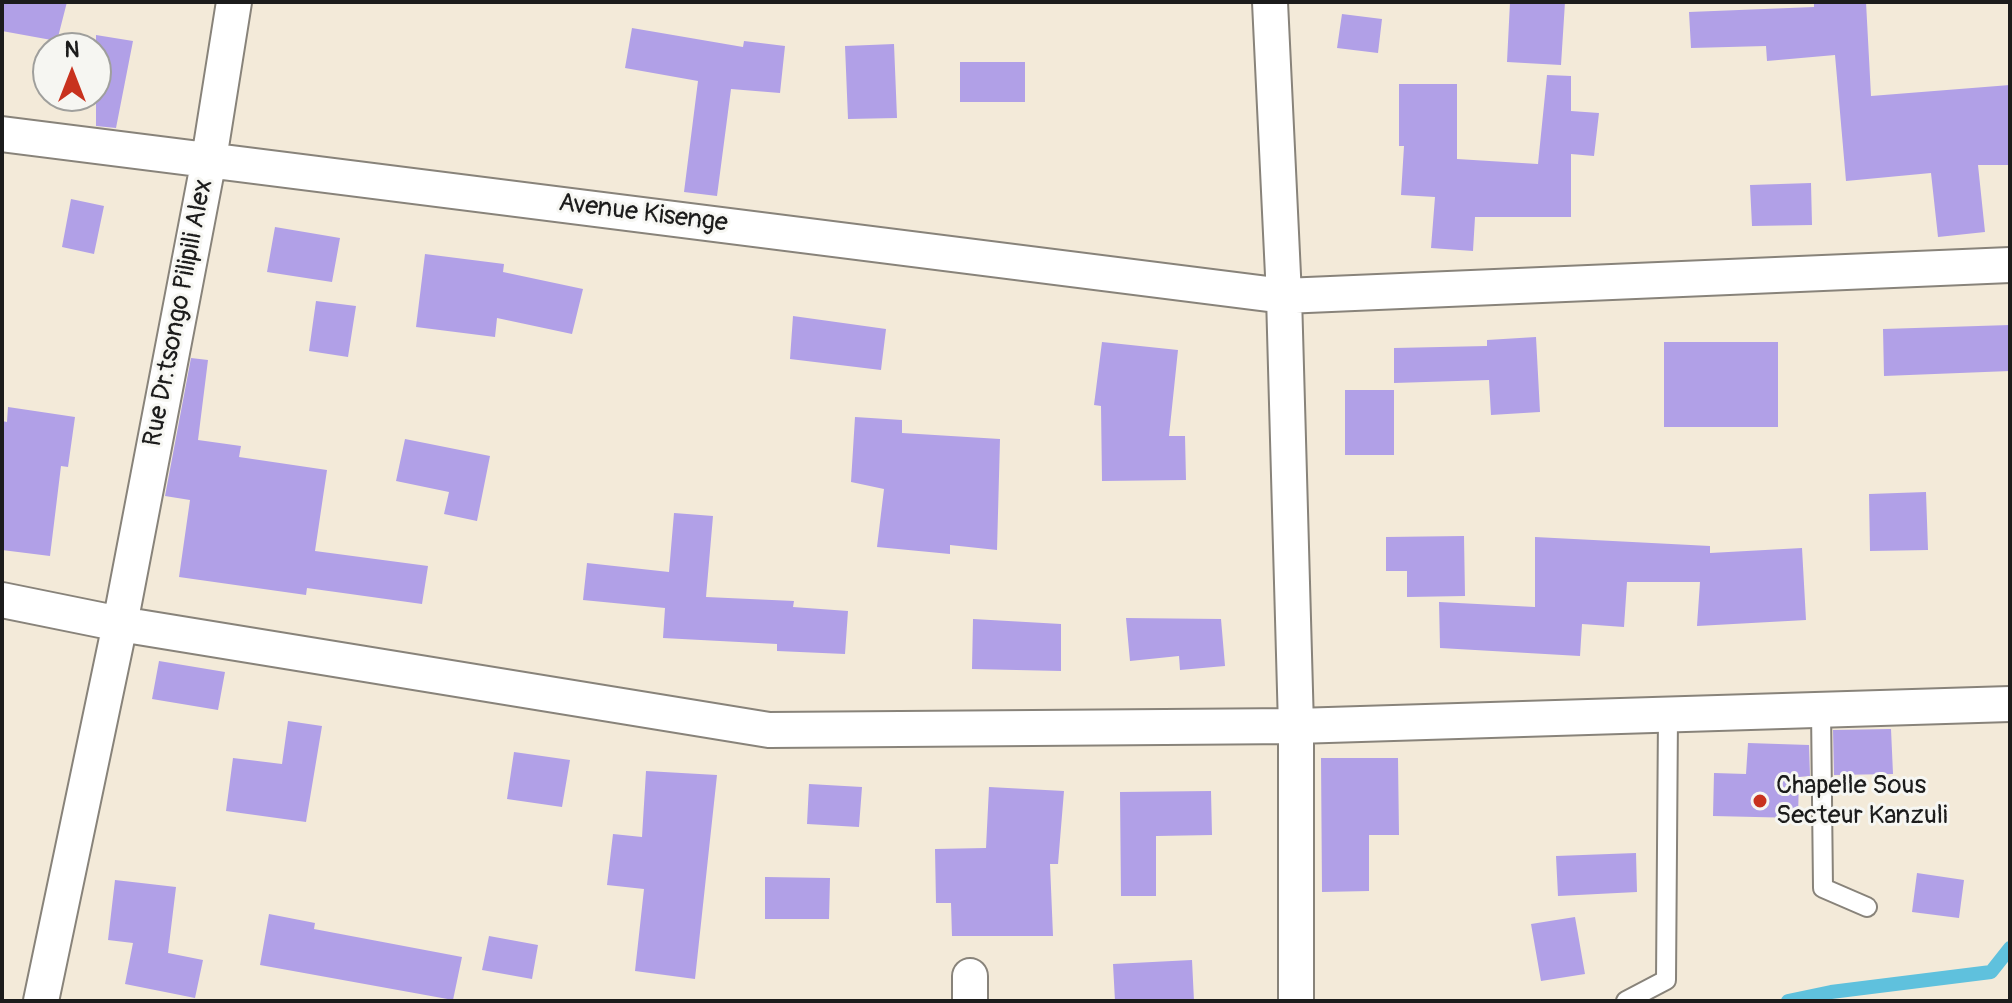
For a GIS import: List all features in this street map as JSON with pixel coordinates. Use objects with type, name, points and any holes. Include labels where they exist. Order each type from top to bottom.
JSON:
[{"type":"street","name":"Rue Dr.tsongo Pilipili Alex","points":[[41,1001],[120,624],[209,159],[234,2]]},
{"type":"street","points":[[1270,2],[1284,296],[1296,726],[1296,1001]]},
{"type":"street","name":"Avenue Kisenge","points":[[2,134],[1284,296],[2010,265]]},
{"type":"street","points":[[2,600],[120,624],[769,730],[1296,726],[2010,704]]},
{"type":"lane","points":[[1821,710],[1823,888],[1867,907]]},
{"type":"lane","points":[[1626,1001],[1666,980],[1668,715]]},
{"type":"building","points":[[2,2],[67,2],[59,32],[32,32],[32,36],[2,31]]},
{"type":"building","points":[[1510,2],[1565,2],[1561,65],[1507,62]]},
{"type":"building","points":[[1814,2],[1866,2],[1871,96],[2010,85],[2010,165],[1978,165],[1985,232],[1938,237],[1931,173],[1846,181],[1835,55],[1767,61],[1766,46],[1691,48],[1689,12],[1814,7]]},
{"type":"building","points":[[1342,14],[1382,19],[1378,53],[1337,48]]},
{"type":"building","points":[[632,28],[743,47],[744,41],[785,46],[780,93],[731,89],[717,196],[684,192],[698,81],[625,68]]},
{"type":"building","points":[[112,38],[133,41],[116,128],[96,126],[96,112],[112,112]]},
{"type":"building","points":[[894,44],[897,118],[848,119],[845,46]]},
{"type":"building","points":[[960,62],[1025,62],[1025,102],[960,102]]},
{"type":"building","points":[[1547,75],[1571,76],[1571,111],[1599,113],[1594,156],[1571,154],[1571,217],[1475,217],[1473,251],[1431,248],[1435,197],[1401,195],[1404,146],[1399,146],[1399,84],[1457,84],[1457,159],[1538,164]]},
{"type":"building","points":[[1811,183],[1812,225],[1752,226],[1750,185]]},
{"type":"building","points":[[71,199],[104,206],[94,254],[62,247]]},
{"type":"building","points":[[275,227],[340,238],[332,282],[267,272]]},
{"type":"building","points":[[425,254],[504,264],[503,272],[583,289],[572,334],[497,318],[495,337],[416,327]]},
{"type":"building","points":[[316,301],[356,306],[348,357],[309,351]]},
{"type":"building","points":[[793,316],[886,329],[881,370],[790,359]]},
{"type":"building","points":[[2010,325],[2010,371],[1884,376],[1883,329]]},
{"type":"building","points":[[1536,337],[1540,412],[1491,415],[1489,380],[1394,383],[1394,348],[1487,346],[1487,340]]},
{"type":"building","points":[[1102,342],[1178,350],[1169,436],[1185,436],[1186,480],[1102,481],[1101,406],[1094,405]]},
{"type":"building","points":[[1664,342],[1778,342],[1778,427],[1664,427]]},
{"type":"building","points":[[191,358],[208,360],[198,440],[241,446],[239,457],[327,470],[315,551],[428,566],[422,604],[307,588],[306,595],[179,577],[190,500],[165,496]]},
{"type":"building","points":[[1345,390],[1394,390],[1394,455],[1345,455]]},
{"type":"building","points":[[8,407],[75,417],[68,467],[61,466],[50,556],[2,550],[2,421],[7,422]]},
{"type":"building","points":[[855,417],[902,420],[902,433],[1000,439],[997,550],[950,545],[950,554],[877,547],[884,489],[851,482]]},
{"type":"building","points":[[405,439],[490,456],[477,521],[444,514],[449,492],[396,481]]},
{"type":"building","points":[[1926,492],[1928,550],[1870,551],[1869,494]]},
{"type":"building","points":[[674,513],[713,516],[706,597],[794,601],[793,607],[848,611],[845,654],[777,651],[777,644],[663,638],[665,608],[583,600],[587,563],[669,572]]},
{"type":"building","points":[[1464,536],[1465,596],[1407,597],[1407,571],[1386,571],[1386,537]]},
{"type":"building","points":[[1535,537],[1710,546],[1710,553],[1802,548],[1806,620],[1697,626],[1700,582],[1627,582],[1624,627],[1582,624],[1580,656],[1440,648],[1439,602],[1535,607]]},
{"type":"building","points":[[1126,618],[1221,619],[1225,666],[1180,670],[1179,656],[1130,661]]},
{"type":"building","points":[[973,619],[1061,624],[1061,671],[972,669]]},
{"type":"building","points":[[159,661],[225,672],[218,710],[152,699]]},
{"type":"building","points":[[288,721],[322,726],[306,822],[226,811],[233,758],[282,764]]},
{"type":"building","points":[[1891,729],[1893,774],[1834,775],[1833,730]]},
{"type":"building","points":[[1748,743],[1809,745],[1810,776],[1799,777],[1798,818],[1713,816],[1714,773],[1746,774]]},
{"type":"building","points":[[514,752],[570,760],[562,807],[507,799]]},
{"type":"building","points":[[1321,758],[1398,758],[1399,835],[1369,835],[1369,891],[1322,892]]},
{"type":"building","points":[[646,771],[717,775],[695,979],[635,971],[644,889],[607,885],[613,834],[642,837]]},
{"type":"building","points":[[809,784],[862,787],[859,827],[807,824]]},
{"type":"building","points":[[989,787],[1064,791],[1058,864],[1050,864],[1053,936],[952,936],[951,903],[936,903],[935,849],[986,848]]},
{"type":"building","points":[[1211,791],[1212,835],[1156,836],[1156,896],[1121,896],[1120,792]]},
{"type":"building","points":[[1636,853],[1637,892],[1558,896],[1556,856]]},
{"type":"building","points":[[1917,873],[1964,880],[1959,918],[1912,912]]},
{"type":"building","points":[[765,877],[830,878],[829,919],[765,919]]},
{"type":"building","points":[[115,880],[176,887],[168,953],[203,960],[195,998],[125,984],[133,943],[108,940]]},
{"type":"building","points":[[269,914],[315,923],[314,929],[462,957],[453,1000],[260,965]]},
{"type":"building","points":[[1575,917],[1585,974],[1541,981],[1531,924]]},
{"type":"building","points":[[489,936],[538,945],[532,979],[482,970]]},
{"type":"building","points":[[1192,960],[1194,1001],[1115,1001],[1113,964]]},
{"type":"waterway","points":[[1788,1001],[1831,992],[1991,972],[2010,948]]},
{"type":"place","name":"Chapelle Sous Secteur Kanzuli","points":[[1760,801]]}]
